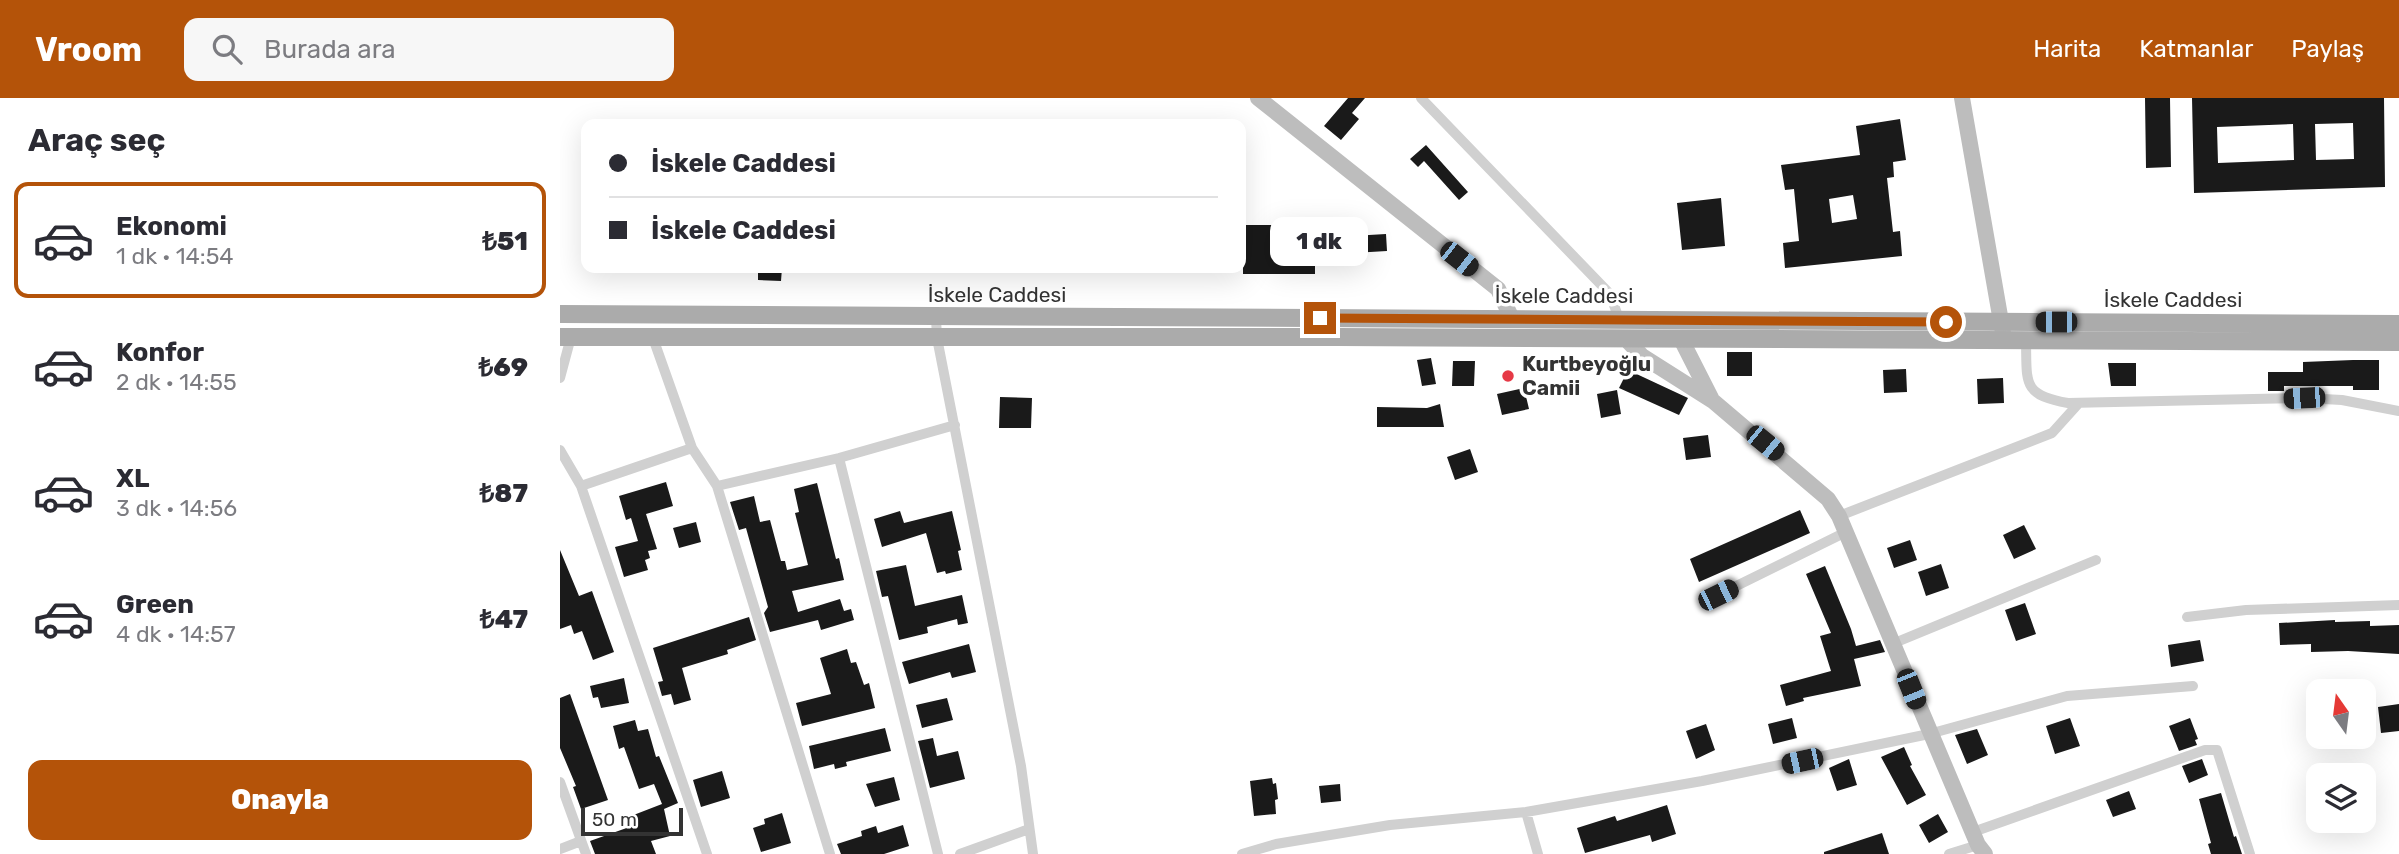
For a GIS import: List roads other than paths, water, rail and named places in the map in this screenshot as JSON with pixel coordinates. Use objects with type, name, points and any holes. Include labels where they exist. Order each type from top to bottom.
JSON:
[{"type":"main road","name":"İskele Caddesi","points":[[560,314],[2399,324]]},
{"type":"main road","points":[[565,337],[2399,342]]},
{"type":"street","points":[[1258,98],[1498,289],[1512,318]]},
{"type":"street","points":[[1421,98],[1610,294],[1619,319]]},
{"type":"street","points":[[1962,98],[2005,342]]},
{"type":"street","points":[[936,318],[937,338],[1021,766],[1033,854]]},
{"type":"street","points":[[560,378],[565,337]]},
{"type":"street","points":[[653,338],[692,448],[717,486],[830,854]]},
{"type":"street","points":[[1626,340],[1642,356],[1713,401],[1828,499],[1846,532],[1929,734],[1978,844]]},
{"type":"street","points":[[1681,340],[1713,401]]},
{"type":"street","points":[[2026,342],[2027,383],[2036,394],[2052,400],[2079,403],[2304,398],[2342,400],[2399,411]]},
{"type":"street","points":[[1839,516],[2052,433],[2079,403]]},
{"type":"street","points":[[717,486],[839,458],[955,425]]},
{"type":"street","points":[[581,486],[692,448]]},
{"type":"street","points":[[560,450],[581,486],[707,854]]},
{"type":"street","points":[[839,458],[938,854]]},
{"type":"street","points":[[1718,595],[1846,532]]},
{"type":"street","points":[[1892,644],[2096,560]]},
{"type":"street","points":[[2188,617],[2246,610],[2399,605]]},
{"type":"street","points":[[1242,854],[1276,844],[1390,825],[1526,812],[1702,781],[1929,734],[2067,696],[2193,686]]},
{"type":"street","points":[[1949,854],[2205,750],[2217,750],[2250,854]]},
{"type":"street","points":[[560,782],[586,854]]},
{"type":"street","points":[[1526,812],[1538,854]]},
{"type":"street","points":[[960,854],[1029,829]]},
{"type":"street","points":[[560,849],[581,841]]},
{"type":"place","name":"Kurtbeyoğlu Camii","points":[[1508,376]]}]
